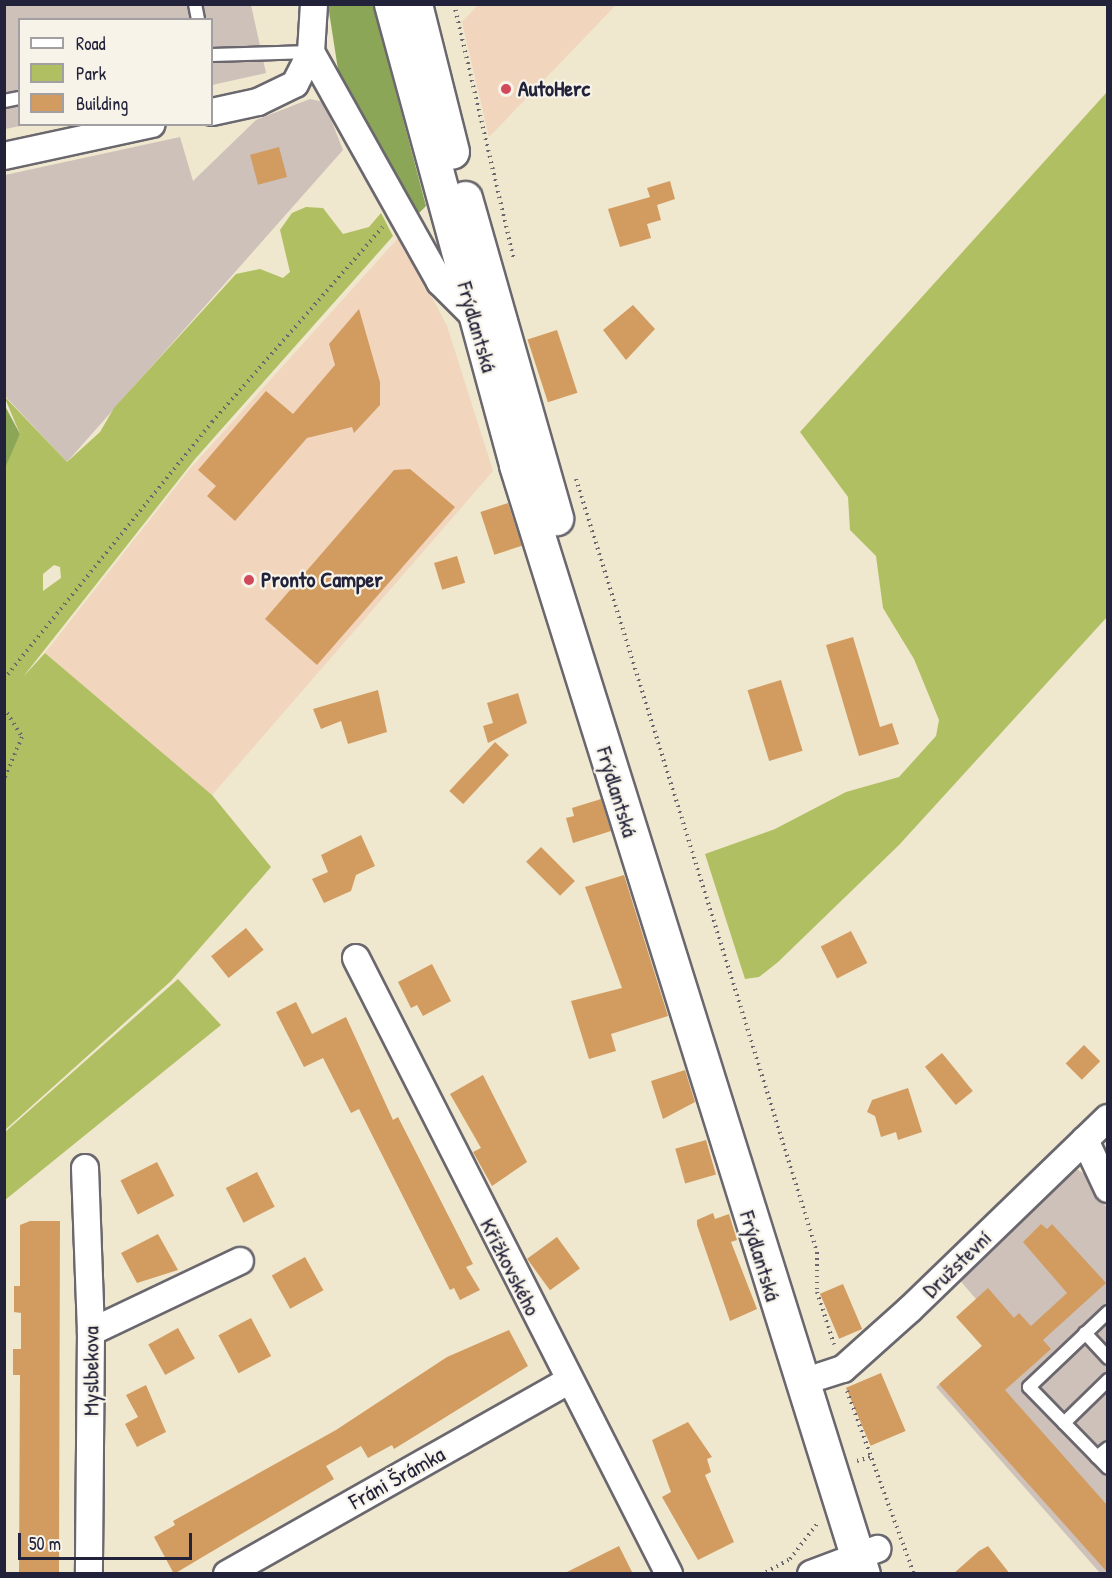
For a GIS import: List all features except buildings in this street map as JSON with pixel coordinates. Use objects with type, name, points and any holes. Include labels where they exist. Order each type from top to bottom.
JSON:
[{"type":"main road","name":"Frýdlantská","points":[[410,5],[473,315],[801,1389],[870,1563]]},
{"type":"main road","name":"Frýdlantská","points":[[410,5],[538,458],[832,1372],[870,1563]]},
{"type":"street","points":[[213,112],[258,102],[295,84],[311,52],[314,4]]},
{"type":"street","points":[[311,52],[440,282],[473,315]]},
{"type":"street","points":[[4,156],[144,126]]},
{"type":"street","name":"Křížkovského","points":[[356,958],[567,1382],[669,1574]]},
{"type":"street","name":"Družstevní","points":[[832,1372],[1107,1118]]},
{"type":"street","points":[[1085,1140],[1107,1189]]},
{"type":"street","name":"Myslbekova","points":[[85,1168],[91,1332],[89,1574]]},
{"type":"street","points":[[91,1332],[240,1261]]},
{"type":"street","name":"Fráni Šrámka","points":[[227,1574],[567,1382]]},
{"type":"street","points":[[811,1574],[870,1563]]},
{"type":"lane","points":[[213,55],[311,52]]},
{"type":"lane","points":[[1107,1312],[1029,1387],[1107,1468]]},
{"type":"lane","points":[[1085,1333],[1107,1358]]},
{"type":"lane","points":[[1064,1423],[1107,1380]]},
{"type":"lane","points":[[1097,1457],[1107,1448]]},
{"type":"path","points":[[454,4],[517,272]]},
{"type":"path","points":[[4,679],[212,422],[399,209]]},
{"type":"path","points":[[573,474],[817,1252],[817,1292],[832,1372],[914,1574]]},
{"type":"path","points":[[4,708],[22,737],[17,760],[4,779]]},
{"type":"shaded area","points":[[4,5],[251,5],[266,73],[213,85],[213,18],[18,18],[18,126],[20,126],[5,129]]},
{"type":"shaded area","name":"AutoHerc","points":[[478,5],[616,5],[489,137],[462,22]]},
{"type":"shaded area","points":[[310,99],[324,102],[343,150],[67,462],[5,396],[5,175],[180,137],[193,181],[256,120]]},
{"type":"shaded area","name":"Pronto Camper","points":[[400,236],[447,326],[493,471],[212,795],[45,653],[189,470]]},
{"type":"shaded area","points":[[1073,1167],[1090,1177],[1107,1209],[1107,1573],[1100,1573],[936,1387],[983,1345],[976,1299],[957,1277]]},
{"type":"green space","points":[[328,5],[373,5],[426,206],[414,218],[339,76]]},
{"type":"green space","points":[[1107,92],[1107,617],[899,845],[778,962],[759,977],[745,979],[705,854],[775,829],[846,792],[899,777],[936,736],[939,720],[914,659],[883,608],[876,556],[850,530],[848,497],[800,432]]},
{"type":"green space","points":[[306,207],[323,208],[343,234],[369,227],[381,213],[393,236],[195,459],[23,677],[45,653],[212,795],[271,867],[171,981],[5,1130],[4,468],[20,434],[4,396],[67,462],[100,432],[114,408],[236,274],[260,269],[283,278],[290,272],[280,230],[292,213]],"holes":[[[54,565],[60,567],[61,578],[43,591],[43,574]]]},
{"type":"green space","points":[[5,406],[20,434],[5,468]]},
{"type":"green space","points":[[178,979],[221,1025],[5,1200],[5,1132]]},
{"type":"place","name":"AutoHerc","points":[[506,89]]},
{"type":"place","name":"Pronto Camper","points":[[249,580]]}]
